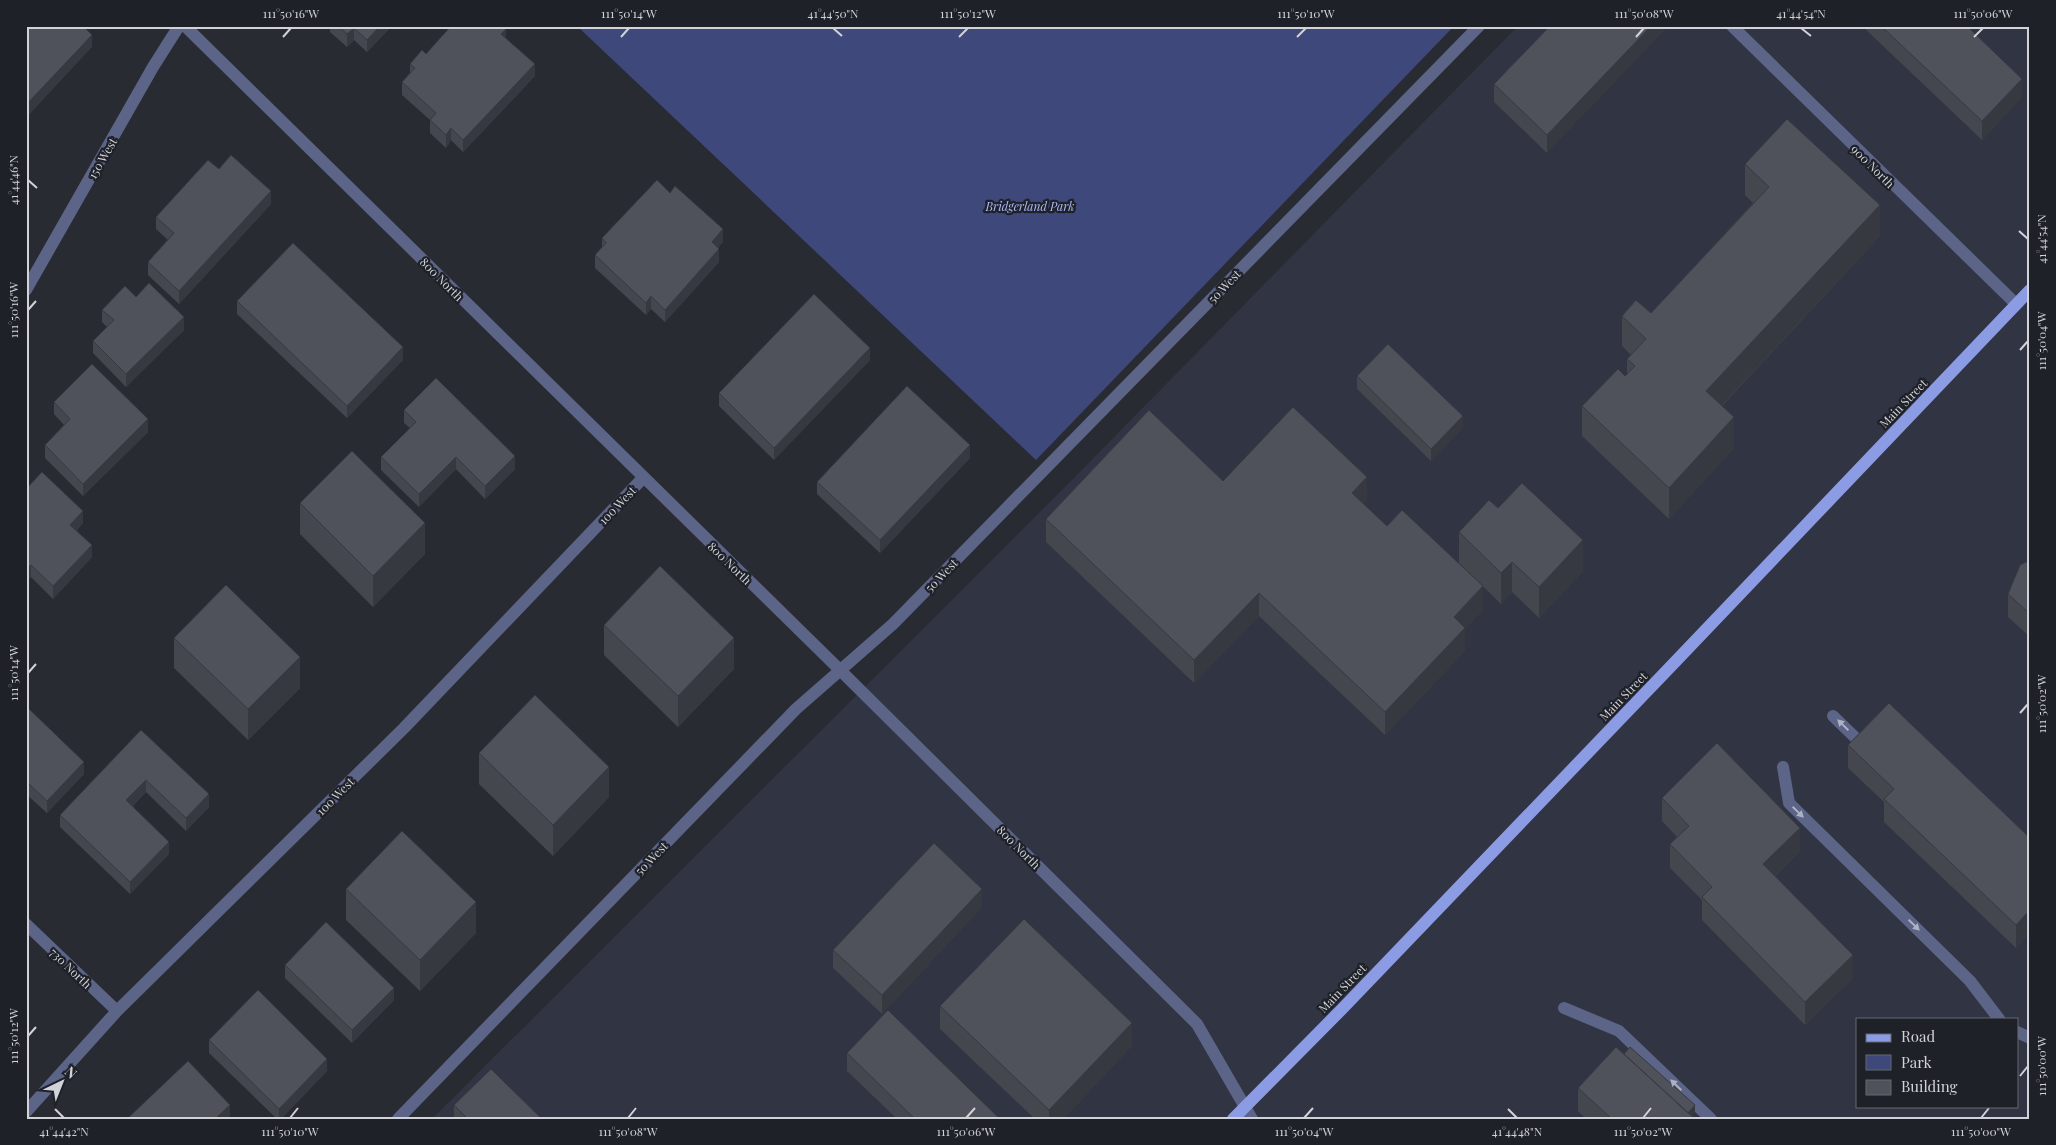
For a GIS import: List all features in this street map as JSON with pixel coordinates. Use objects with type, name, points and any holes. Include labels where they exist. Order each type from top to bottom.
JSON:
[{"type":"main road","name":"Main Street","points":[[1233,1119],[1681,656],[2030,290]]},
{"type":"street","name":"150 West","points":[[26,290],[148,76],[179,26]]},
{"type":"street","name":"800 North","points":[[185,26],[841,671],[1196,1024],[1252,1119]]},
{"type":"street","name":"50 West","points":[[398,1119],[796,709],[893,624],[1479,26]]},
{"type":"street","name":"900 North","points":[[1732,26],[2016,304]]},
{"type":"street","name":"100 West","points":[[26,1112],[117,1011],[404,728],[643,478]]},
{"type":"street","points":[[1833,716],[1874,755]]},
{"type":"street","points":[[1783,767],[1789,803],[1970,981],[1998,1018]]},
{"type":"street","name":"730 North","points":[[26,924],[117,1011]]},
{"type":"street","points":[[1564,1008],[1620,1031],[1712,1119]]},
{"type":"street","points":[[2018,1032],[2030,1038]]},
{"type":"shaded area","points":[[1518,26],[2030,26],[2030,1119],[432,1119],[1065,487]]},
{"type":"green space","name":"Bridgerland Park","points":[[577,26],[1454,26],[1036,460]]},
{"type":"building","points":[[26,26],[83,26],[92,35],[26,105]]},
{"type":"building","points":[[338,26],[380,26],[367,40],[354,28],[347,34]]},
{"type":"building","points":[[451,26],[503,26],[506,29],[501,34],[535,64],[463,140],[451,128],[446,135],[430,120],[436,113],[402,82],[415,68],[410,64],[422,50],[426,54]]},
{"type":"building","points":[[1550,26],[1651,26],[1547,135],[1494,84]]},
{"type":"building","points":[[1881,26],[1967,26],[2022,79],[1982,121]]},
{"type":"building","points":[[1787,119],[1880,205],[1706,391],[1734,417],[1669,488],[1582,406],[1618,369],[1625,376],[1635,366],[1627,359],[1646,339],[1622,316],[1636,300],[1651,313],[1769,187],[1745,164]]},
{"type":"building","points":[[231,155],[271,191],[179,291],[148,262],[174,233],[156,217],[208,160],[219,169]]},
{"type":"building","points":[[657,180],[670,193],[675,186],[723,229],[712,242],[719,249],[665,310],[651,296],[646,303],[595,255],[606,243],[602,238]]},
{"type":"building","points":[[293,243],[403,347],[347,406],[237,301]]},
{"type":"building","points":[[149,283],[184,317],[126,374],[93,341],[114,320],[102,310],[125,286],[136,297]]},
{"type":"building","points":[[814,294],[870,348],[774,448],[719,393]]},
{"type":"building","points":[[1388,344],[1463,416],[1431,449],[1357,376]]},
{"type":"building","points":[[92,364],[148,419],[83,484],[45,445],[70,419],[54,402]]},
{"type":"building","points":[[436,378],[515,456],[485,486],[456,457],[419,494],[381,457],[416,422],[404,410]]},
{"type":"building","points":[[907,386],[970,445],[880,540],[817,482]]},
{"type":"building","points":[[1293,407],[1367,477],[1352,493],[1387,526],[1402,510],[1483,586],[1454,617],[1465,628],[1385,712],[1259,593],[1194,660],[1046,519],[1149,410],[1223,481]]},
{"type":"building","points":[[352,451],[425,523],[373,576],[300,503]]},
{"type":"building","points":[[42,472],[83,511],[70,525],[92,545],[53,586],[31,565],[26,569],[26,489]]},
{"type":"building","points":[[1522,483],[1583,540],[1539,587],[1512,562],[1501,573],[1459,532],[1489,500],[1498,508]]},
{"type":"building","points":[[2030,560],[2030,614],[2008,594],[2020,565]]},
{"type":"building","points":[[660,566],[734,638],[678,696],[604,625]]},
{"type":"building","points":[[226,585],[300,657],[248,709],[174,638]]},
{"type":"building","points":[[535,695],[609,767],[553,825],[479,753]]},
{"type":"building","points":[[1889,703],[2030,838],[2030,910],[2016,925],[1884,799],[1894,789],[1848,745]]},
{"type":"building","points":[[26,706],[84,762],[47,801],[26,781]]},
{"type":"building","points":[[141,730],[209,794],[186,818],[146,780],[126,800],[169,842],[130,882],[60,815]]},
{"type":"building","points":[[1717,743],[1800,828],[1763,864],[1853,955],[1805,1002],[1702,897],[1712,887],[1670,844],[1689,826],[1662,798]]},
{"type":"building","points":[[402,831],[476,902],[420,960],[346,889]]},
{"type":"building","points":[[934,843],[982,889],[882,995],[833,950]]},
{"type":"building","points":[[1024,919],[1132,1023],[1049,1110],[940,1006]]},
{"type":"building","points":[[326,922],[394,988],[352,1030],[285,965]]},
{"type":"building","points":[[258,990],[327,1059],[279,1109],[209,1040]]},
{"type":"building","points":[[888,1010],[1000,1119],[915,1119],[847,1053]]},
{"type":"building","points":[[1616,1047],[1695,1119],[1612,1119],[1578,1088]]},
{"type":"building","points":[[1630,1047],[1695,1105],[1688,1113],[1624,1054]]},
{"type":"building","points":[[188,1061],[230,1105],[215,1119],[127,1119]]},
{"type":"building","points":[[491,1069],[542,1119],[468,1119],[454,1105]]}]
